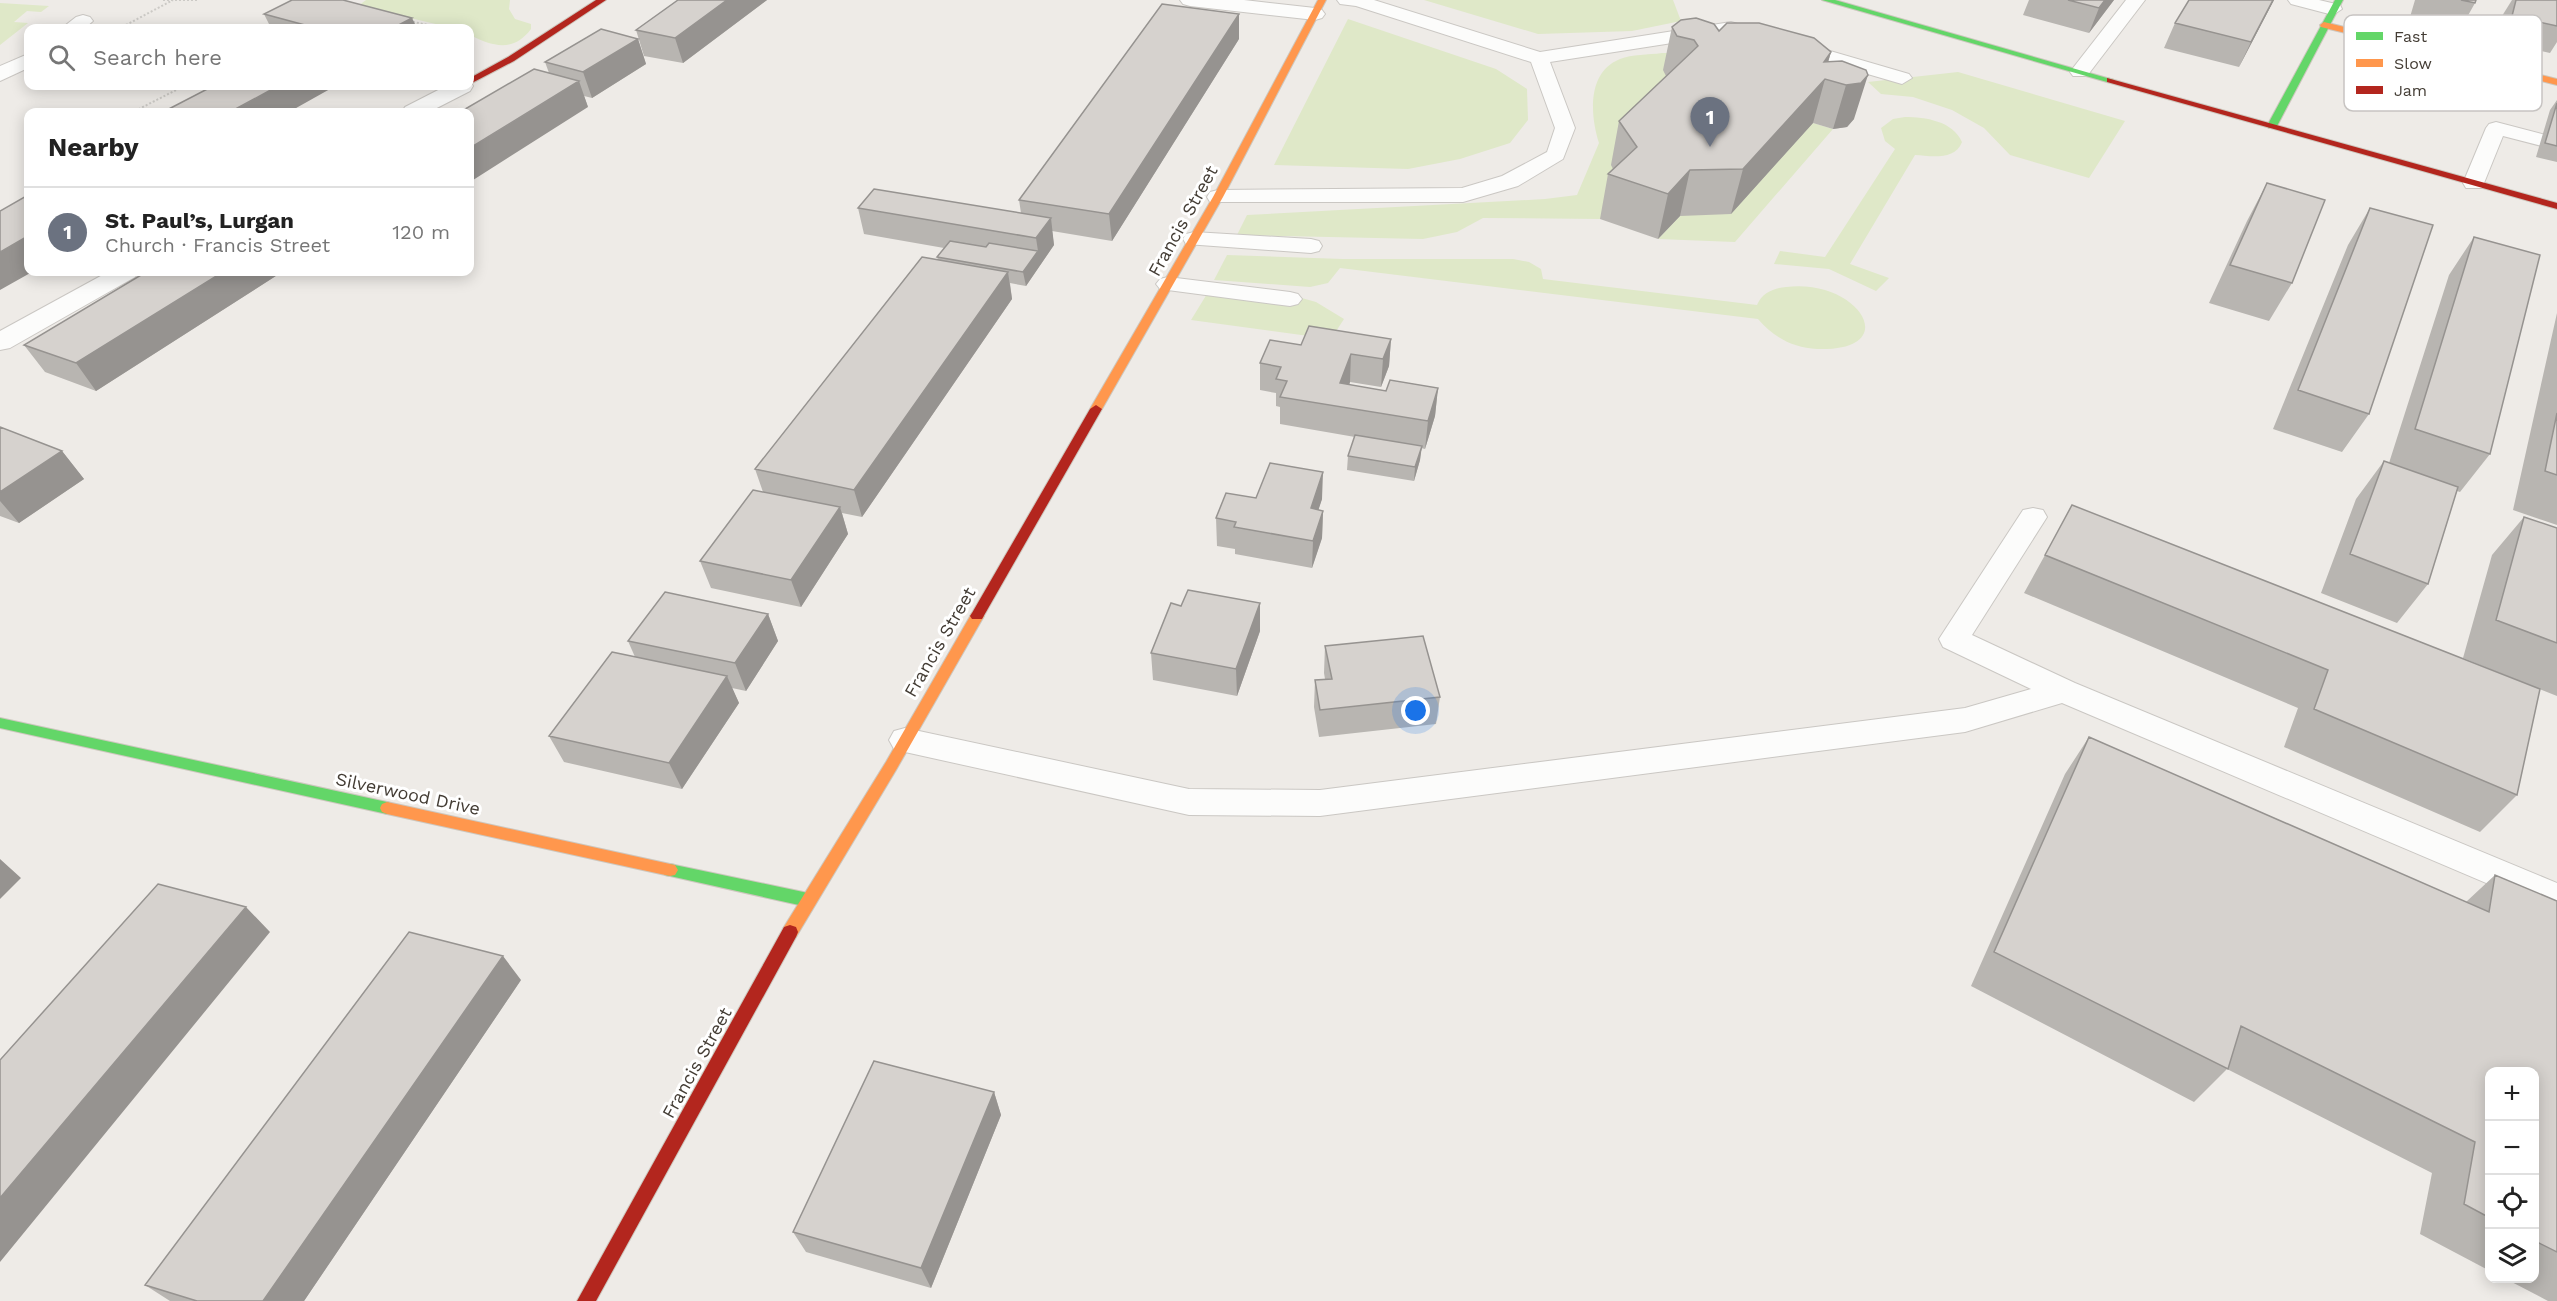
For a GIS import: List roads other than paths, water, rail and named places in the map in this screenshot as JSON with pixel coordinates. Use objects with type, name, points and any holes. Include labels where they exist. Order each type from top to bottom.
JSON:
[{"type":"main road","points":[[474,79],[511,59],[602,0]]},
{"type":"main road","points":[[1826,0],[2557,206]]},
{"type":"main road","name":"Francis Street","points":[[586,1301],[808,900],[905,740],[1218,197],[1319,7]]},
{"type":"main road","points":[[2272,126],[2332,11]]},
{"type":"main road","points":[[2542,77],[2557,82]]},
{"type":"main road","name":"Silverwood Drive","points":[[0,723],[808,900]]},
{"type":"street","points":[[1190,0],[1319,7]]},
{"type":"street","points":[[0,75],[24,62]]},
{"type":"street","points":[[421,108],[454,90]]},
{"type":"street","points":[[0,342],[119,276]]},
{"type":"lane","points":[[1346,0],[1358,1],[1539,58],[1731,28],[1902,78]]},
{"type":"lane","points":[[2080,72],[2136,0]]},
{"type":"lane","points":[[2297,0],[2332,11]]},
{"type":"lane","points":[[1218,197],[1463,195],[1510,181],[1556,155],[1565,128],[1539,58]]},
{"type":"lane","points":[[2474,183],[2496,128],[2557,144]]},
{"type":"lane","points":[[1194,239],[1311,246]]},
{"type":"lane","points":[[1168,284],[1290,299]]},
{"type":"lane","points":[[2033,517],[1954,639],[2064,691],[2557,898]]},
{"type":"lane","points":[[905,740],[1189,802],[1320,803],[1965,720],[2064,691]]},
{"type":"place","name":"St. Paul’s, Lurgan","points":[[1710,147]]}]
